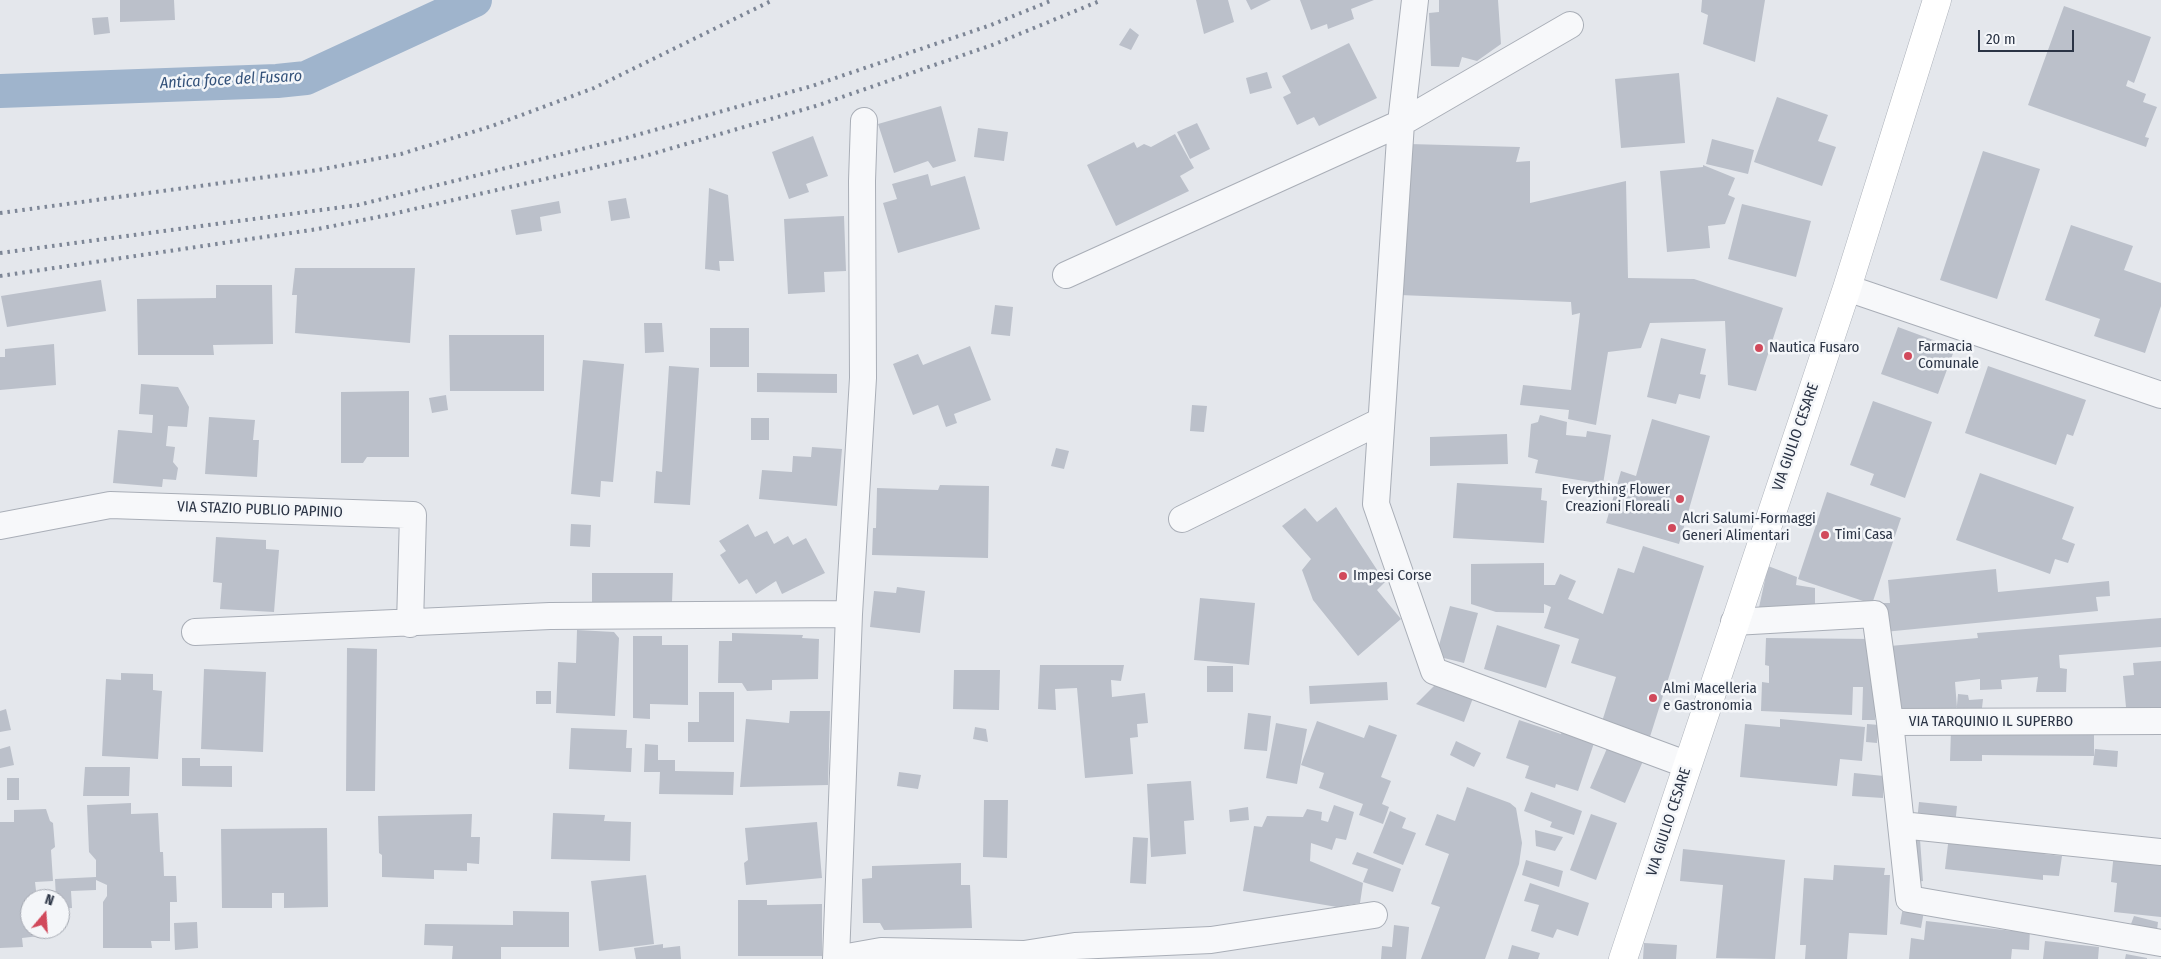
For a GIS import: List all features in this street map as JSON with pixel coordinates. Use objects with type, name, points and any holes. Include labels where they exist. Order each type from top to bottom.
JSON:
[{"type":"street","points":[[1415,0],[1401,122],[1376,504],[1434,671],[1688,765]]},
{"type":"street","name":"VIA GIULIO CESARE","points":[[1623,959],[1847,288],[1937,0]]},
{"type":"street","points":[[1066,274],[1401,122],[1570,24]]},
{"type":"street","points":[[864,121],[862,180],[863,378],[850,614],[836,959],[881,951],[1028,957],[1075,946],[1211,940],[1374,916]]},
{"type":"street","points":[[1847,288],[2161,395]]},
{"type":"street","points":[[1182,519],[1381,421]]},
{"type":"street","name":"VIA STAZIO PUBLIO PAPINIO","points":[[0,526],[110,505],[413,515],[410,624]]},
{"type":"street","points":[[195,632],[410,624],[550,616],[850,614]]},
{"type":"street","name":"VIA TARQUINIO IL SUPERBO","points":[[1734,622],[1875,614],[1890,722],[2161,721]]},
{"type":"street","points":[[1890,722],[1910,899],[2161,943]]},
{"type":"street","points":[[1901,825],[2161,852]]},
{"type":"building","points":[[120,0],[174,0],[175,20],[120,22]]},
{"type":"building","points":[[1196,0],[1228,0],[1234,22],[1204,34]]},
{"type":"building","points":[[1246,0],[1271,0],[1251,10]]},
{"type":"building","points":[[1300,0],[1374,0],[1351,9],[1354,19],[1328,29],[1327,24],[1311,30]]},
{"type":"building","points":[[1439,0],[1498,0],[1501,44],[1477,61],[1462,57],[1459,67],[1431,66],[1429,13],[1439,12]]},
{"type":"building","points":[[1702,0],[1765,0],[1755,62],[1703,44],[1708,15],[1701,12]]},
{"type":"building","points":[[2064,6],[2151,37],[2134,83],[2128,80],[2126,86],[2146,94],[2143,102],[2157,107],[2145,137],[2149,138],[2146,147],[2028,105]]},
{"type":"building","points":[[108,17],[110,33],[94,35],[92,18]]},
{"type":"building","points":[[1130,28],[1139,35],[1131,50],[1119,45]]},
{"type":"building","points":[[1349,43],[1377,98],[1319,126],[1314,117],[1297,125],[1283,97],[1291,93],[1282,76]]},
{"type":"building","points":[[1267,72],[1272,88],[1250,94],[1246,78]]},
{"type":"building","points":[[1679,73],[1685,143],[1621,148],[1615,79]]},
{"type":"building","points":[[1777,97],[1828,115],[1818,141],[1836,147],[1822,186],[1754,162]]},
{"type":"building","points":[[941,106],[956,161],[933,168],[928,161],[894,173],[878,124]]},
{"type":"building","points":[[1197,123],[1210,149],[1190,159],[1177,132]]},
{"type":"building","points":[[978,128],[1008,132],[1004,161],[974,157]]},
{"type":"building","points":[[1175,134],[1194,168],[1180,176],[1189,191],[1116,226],[1087,165],[1134,142],[1137,148],[1144,144],[1151,147]]},
{"type":"building","points":[[813,136],[828,176],[806,184],[809,192],[789,199],[772,152]]},
{"type":"building","points":[[1712,139],[1754,150],[1748,174],[1706,164]]},
{"type":"building","points":[[1409,144],[1520,147],[1516,162],[1530,161],[1530,203],[1626,181],[1628,278],[1694,279],[1783,308],[1756,391],[1728,385],[1725,321],[1650,323],[1641,348],[1608,352],[1596,425],[1568,419],[1569,410],[1520,405],[1523,385],[1571,390],[1580,313],[1572,315],[1571,302],[1400,295]]},
{"type":"building","points":[[1983,151],[2040,169],[1997,299],[1940,280]]},
{"type":"building","points":[[1703,165],[1735,178],[1728,195],[1735,198],[1725,224],[1708,226],[1710,248],[1667,252],[1660,171],[1703,167]]},
{"type":"building","points":[[928,174],[931,186],[965,176],[980,229],[898,253],[883,203],[897,199],[892,184]]},
{"type":"building","points":[[709,188],[728,195],[734,261],[719,261],[720,271],[705,269]]},
{"type":"building","points":[[626,198],[630,218],[611,221],[608,201]]},
{"type":"building","points":[[559,201],[561,213],[540,217],[542,231],[516,235],[511,210]]},
{"type":"building","points":[[1742,204],[1811,221],[1796,277],[1728,259]]},
{"type":"building","points":[[844,216],[846,271],[824,272],[825,292],[788,294],[784,219]]},
{"type":"building","points":[[2071,225],[2133,246],[2124,270],[2161,283],[2161,306],[2145,353],[2094,336],[2100,319],[2045,300]]},
{"type":"building","points":[[295,268],[415,268],[410,343],[295,333],[297,295],[292,295]]},
{"type":"building","points":[[101,280],[106,311],[7,327],[1,296]]},
{"type":"building","points":[[216,285],[272,285],[273,344],[213,345],[214,355],[138,355],[137,299],[216,298]]},
{"type":"building","points":[[995,305],[1013,307],[1010,336],[991,334]]},
{"type":"building","points":[[644,323],[662,323],[664,352],[645,353]]},
{"type":"building","points":[[1898,327],[1955,348],[1938,394],[1881,374]]},
{"type":"building","points":[[710,328],[749,328],[749,367],[710,367]]},
{"type":"building","points":[[449,335],[544,335],[544,391],[450,391]]},
{"type":"building","points":[[1661,338],[1706,349],[1700,374],[1706,375],[1700,399],[1679,394],[1676,404],[1647,397]]},
{"type":"building","points":[[54,344],[56,385],[0,390],[0,357],[5,357],[5,349]]},
{"type":"building","points":[[970,346],[991,400],[954,414],[957,423],[946,427],[938,405],[913,415],[893,364],[918,354],[923,365]]},
{"type":"building","points":[[583,360],[624,364],[613,482],[601,481],[600,497],[571,494]]},
{"type":"building","points":[[669,366],[699,368],[690,505],[654,503],[656,471],[662,472]]},
{"type":"building","points":[[1988,366],[2086,400],[2073,436],[2067,434],[2056,465],[1965,433]]},
{"type":"building","points":[[757,373],[837,374],[837,393],[757,392]]},
{"type":"building","points":[[141,384],[178,387],[189,407],[187,427],[168,426],[166,446],[175,447],[173,462],[178,468],[176,480],[163,479],[162,487],[113,483],[118,430],[152,433],[153,415],[139,414]]},
{"type":"building","points":[[409,391],[409,457],[367,457],[363,463],[341,463],[341,392]]},
{"type":"building","points":[[446,395],[448,410],[432,413],[429,398]]},
{"type":"building","points":[[1873,401],[1932,422],[1905,498],[1870,485],[1874,474],[1850,465]]},
{"type":"building","points":[[1192,405],[1207,406],[1204,432],[1190,431]]},
{"type":"building","points":[[1540,415],[1567,422],[1566,435],[1586,437],[1587,431],[1611,435],[1603,484],[1535,473],[1538,460],[1528,457],[1531,424],[1538,422]]},
{"type":"building","points":[[209,417],[255,420],[253,440],[259,440],[257,477],[205,474]]},
{"type":"building","points":[[751,418],[769,418],[769,440],[751,440]]},
{"type":"building","points":[[1652,419],[1710,436],[1679,544],[1606,523],[1621,471],[1636,476]]},
{"type":"building","points":[[1507,434],[1508,464],[1430,466],[1430,437]]},
{"type":"building","points":[[812,447],[842,449],[837,506],[759,499],[762,470],[792,472],[793,456],[811,457]]},
{"type":"building","points":[[1056,448],[1069,451],[1064,469],[1051,466]]},
{"type":"building","points":[[1980,473],[2074,507],[2062,539],[2075,544],[2068,563],[2055,559],[2050,574],[1956,540]]},
{"type":"building","points":[[1457,483],[1542,488],[1541,500],[1547,501],[1544,543],[1453,538]]},
{"type":"building","points":[[940,485],[989,486],[988,558],[872,555],[873,528],[876,528],[877,488],[938,490]]},
{"type":"building","points":[[1827,492],[1901,518],[1872,604],[1798,579]]},
{"type":"building","name":"Impesi Corse","points":[[1336,507],[1385,582],[1377,590],[1401,619],[1358,656],[1313,600],[1302,570],[1311,559],[1282,526],[1305,508],[1317,522]]},
{"type":"building","points":[[571,524],[591,525],[590,547],[570,546]]},
{"type":"building","points":[[748,524],[755,537],[767,531],[774,544],[788,536],[793,545],[806,538],[825,573],[782,594],[776,581],[756,594],[747,579],[739,584],[720,555],[726,551],[719,541]]},
{"type":"building","points":[[216,537],[266,540],[266,549],[279,550],[274,612],[220,609],[222,583],[213,582]]},
{"type":"building","points":[[1643,546],[1704,566],[1648,743],[1600,728],[1616,677],[1571,663],[1579,639],[1544,628],[1551,607],[1544,604],[1544,613],[1496,612],[1471,604],[1471,564],[1544,563],[1544,585],[1555,585],[1560,574],[1576,581],[1568,599],[1603,614],[1618,568],[1634,573]]},
{"type":"building","points":[[1768,566],[1797,577],[1796,585],[1815,588],[1815,612],[1758,612]]},
{"type":"building","points":[[1996,569],[1998,592],[2109,581],[2110,596],[2096,597],[2098,611],[1884,632],[1881,603],[1890,603],[1888,580]]},
{"type":"building","points":[[592,573],[673,573],[672,602],[592,603]]},
{"type":"building","points":[[897,587],[925,591],[920,633],[870,627],[874,591],[896,593]]},
{"type":"building","points":[[1200,598],[1255,603],[1249,665],[1194,660]]},
{"type":"building","points":[[1450,606],[1478,613],[1464,663],[1436,656]]},
{"type":"building","points":[[2161,618],[2161,647],[2059,655],[2060,668],[2067,669],[2066,692],[2036,692],[2038,677],[2001,680],[2002,689],[1980,690],[1980,679],[1955,682],[1957,708],[1894,712],[1890,646],[1978,638],[1977,633]]},
{"type":"building","points":[[1497,625],[1560,645],[1546,688],[1484,669]]},
{"type":"building","points":[[577,630],[614,632],[619,638],[615,716],[556,713],[558,662],[576,663]]},
{"type":"building","points":[[732,633],[803,635],[802,638],[819,639],[818,679],[772,680],[772,690],[747,691],[742,683],[718,683],[719,641],[732,641]]},
{"type":"building","points":[[633,636],[662,636],[662,645],[688,645],[688,705],[650,704],[650,719],[633,718]]},
{"type":"building","points":[[1766,638],[1874,639],[1875,720],[1862,720],[1863,687],[1853,687],[1852,715],[1761,711],[1762,682],[1769,683],[1769,666],[1765,665]]},
{"type":"building","points":[[347,648],[377,649],[375,791],[346,791]]},
{"type":"building","points":[[2161,661],[2161,716],[2118,708],[2126,707],[2123,676],[2134,675],[2133,663]]},
{"type":"building","points":[[1040,665],[1124,665],[1121,681],[1111,680],[1112,697],[1145,693],[1148,723],[1137,724],[1138,737],[1130,738],[1133,774],[1085,778],[1077,688],[1055,689],[1056,710],[1038,709]]},
{"type":"building","points":[[1207,666],[1233,666],[1233,692],[1207,692]]},
{"type":"building","points":[[204,669],[266,672],[263,752],[201,749]]},
{"type":"building","points":[[954,670],[1000,670],[999,710],[953,709]]},
{"type":"building","points":[[121,673],[153,674],[153,690],[162,691],[158,759],[102,756],[106,679],[121,680]]},
{"type":"building","points":[[1387,682],[1388,700],[1310,704],[1309,686]]},
{"type":"building","points":[[1436,684],[1473,698],[1464,722],[1416,704]]},
{"type":"building","points":[[536,691],[551,691],[551,704],[536,704]]},
{"type":"building","points":[[699,692],[734,692],[734,742],[688,742],[688,722],[699,722]]},
{"type":"building","points":[[1958,694],[1968,695],[1969,700],[1983,699],[1981,717],[1956,716]]},
{"type":"building","points":[[6,709],[11,730],[0,732],[0,711]]},
{"type":"building","points":[[790,711],[830,711],[828,785],[740,787],[746,719],[789,723]]},
{"type":"building","points":[[1248,713],[1271,716],[1267,751],[1244,749]]},
{"type":"building","points":[[1780,719],[1865,727],[1862,761],[1840,759],[1837,786],[1740,777],[1745,724],[1780,727]]},
{"type":"building","points":[[1519,720],[1561,734],[1563,729],[1595,740],[1578,791],[1556,784],[1555,788],[1525,778],[1529,766],[1506,758]]},
{"type":"building","points":[[1317,721],[1364,738],[1369,725],[1397,735],[1381,777],[1391,781],[1382,804],[1389,807],[1383,824],[1359,815],[1363,804],[1319,788],[1324,773],[1301,765]]},
{"type":"building","points":[[1276,723],[1307,729],[1297,784],[1266,778]]},
{"type":"building","points":[[1867,724],[1879,725],[1877,743],[1866,742]]},
{"type":"building","points":[[975,727],[986,729],[988,742],[973,739]]},
{"type":"building","points":[[571,728],[627,730],[626,748],[632,748],[631,772],[569,769]]},
{"type":"building","points":[[1951,730],[2094,732],[2094,756],[1982,755],[1982,761],[1950,761]]},
{"type":"building","points":[[1456,741],[1481,753],[1474,767],[1450,755]]},
{"type":"building","points":[[645,744],[658,745],[658,760],[675,760],[675,771],[734,772],[733,795],[659,794],[660,772],[644,772]]},
{"type":"building","points":[[10,746],[14,765],[0,768],[0,749]]},
{"type":"building","points":[[1608,746],[1643,761],[1625,803],[1590,788]]},
{"type":"building","points":[[2095,749],[2118,751],[2117,767],[2093,765]]},
{"type":"building","points":[[182,758],[200,758],[200,766],[232,766],[232,787],[182,786]]},
{"type":"building","points":[[85,767],[130,767],[129,796],[83,796]]},
{"type":"building","points":[[899,772],[921,775],[918,789],[897,786]]},
{"type":"building","points":[[1854,773],[1884,776],[1883,798],[1852,796]]},
{"type":"building","points":[[7,778],[19,778],[19,800],[7,800]]},
{"type":"building","points":[[1191,781],[1194,820],[1184,821],[1186,854],[1151,857],[1147,784]]},
{"type":"building","points":[[1467,787],[1510,803],[1516,808],[1522,843],[1519,864],[1485,959],[1421,959],[1440,907],[1431,904],[1449,854],[1425,845],[1437,814],[1455,821]]},
{"type":"building","points":[[1531,792],[1582,811],[1574,835],[1550,827],[1552,822],[1524,811]]},
{"type":"building","points":[[984,800],[1008,800],[1007,858],[983,857]]},
{"type":"building","points":[[1919,802],[1957,806],[1955,825],[1917,821]]},
{"type":"building","points":[[131,803],[131,814],[158,813],[160,852],[163,852],[164,876],[176,876],[177,902],[170,902],[170,941],[151,941],[152,948],[103,948],[103,902],[107,896],[107,885],[96,880],[96,890],[71,891],[72,908],[70,908],[70,889],[56,889],[55,879],[96,877],[96,860],[89,852],[87,805]]},
{"type":"building","points":[[1334,805],[1354,812],[1346,840],[1336,838],[1332,850],[1311,843],[1310,861],[1363,883],[1360,903],[1337,907],[1243,891],[1254,826],[1262,827],[1267,816],[1303,817],[1307,809],[1322,812],[1321,820],[1328,822]]},
{"type":"building","points":[[1248,807],[1249,820],[1230,822],[1229,810]]},
{"type":"building","points":[[46,809],[50,821],[53,823],[55,847],[51,850],[53,881],[35,882],[36,889],[20,889],[20,939],[22,939],[23,947],[0,948],[0,822],[14,822],[14,810]]},
{"type":"building","points":[[1390,811],[1406,818],[1402,828],[1416,833],[1403,865],[1373,853]]},
{"type":"building","points":[[553,813],[605,815],[604,821],[631,822],[630,861],[551,859]]},
{"type":"building","points":[[472,814],[471,837],[480,837],[479,864],[467,863],[467,871],[434,870],[434,879],[382,877],[378,816]]},
{"type":"building","points":[[1591,814],[1617,823],[1596,880],[1570,870]]},
{"type":"building","points":[[817,822],[822,878],[746,885],[744,863],[748,860],[745,828]]},
{"type":"building","points":[[327,828],[328,907],[284,908],[284,893],[272,893],[272,908],[222,908],[221,829]]},
{"type":"building","points":[[1535,830],[1563,837],[1555,851],[1536,846]]},
{"type":"building","points":[[1949,836],[2044,846],[2044,854],[2062,856],[2059,876],[2043,875],[2043,880],[1945,869]]},
{"type":"building","points":[[1133,837],[1148,838],[1146,884],[1130,883]]},
{"type":"building","points":[[1920,839],[1923,881],[1910,883],[1907,840]]},
{"type":"building","points":[[1683,849],[1785,860],[1775,959],[1716,958],[1723,885],[1680,881]]},
{"type":"building","points":[[1357,852],[1401,869],[1393,892],[1363,882],[1368,869],[1352,864]]},
{"type":"building","points":[[2114,852],[2161,857],[2161,917],[2114,912],[2117,883],[2111,882]]},
{"type":"building","points":[[1526,860],[1563,871],[1559,887],[1522,875]]},
{"type":"building","points":[[961,863],[961,885],[970,885],[972,928],[884,930],[880,923],[863,923],[862,879],[872,878],[872,866]]},
{"type":"building","points":[[1834,865],[1885,868],[1884,875],[1890,875],[1887,935],[1849,933],[1847,959],[1805,959],[1806,945],[1800,945],[1804,878],[1833,880]]},
{"type":"building","points":[[646,875],[654,944],[599,951],[591,881]]},
{"type":"building","points":[[1530,883],[1589,903],[1578,936],[1557,929],[1553,938],[1531,931],[1539,905],[1524,901]]},
{"type":"building","points":[[738,900],[767,900],[767,905],[822,904],[822,956],[738,956]]},
{"type":"building","points":[[1903,907],[1924,911],[1921,928],[1900,924]]},
{"type":"building","points":[[513,911],[569,912],[569,947],[501,947],[501,959],[452,959],[453,946],[424,945],[425,924],[513,925]]},
{"type":"building","points":[[2134,916],[2158,922],[2156,938],[2128,932]]},
{"type":"building","points":[[1926,921],[2013,931],[2013,928],[2030,929],[2029,950],[2012,949],[2011,959],[1909,959],[1911,938],[1924,940]]},
{"type":"building","points":[[197,922],[198,948],[175,950],[174,923]]},
{"type":"building","points":[[1394,925],[1409,927],[1406,959],[1381,959],[1382,946],[1392,947]]},
{"type":"building","points":[[2045,941],[2099,947],[2098,959],[2043,959]]},
{"type":"building","points":[[1644,943],[1677,945],[1676,959],[1643,959]]},
{"type":"building","points":[[663,944],[663,948],[680,946],[681,959],[636,959],[634,948]]},
{"type":"building","points":[[1512,945],[1540,953],[1538,959],[1508,959]]},
{"type":"building","points":[[2126,954],[2147,958],[2147,959],[2125,959]]},
{"type":"waterway","name":"Antica foce del Fusaro","points":[[0,91],[277,81],[306,78],[475,0]]},
{"type":"railway","points":[[0,213],[318,170],[401,154],[492,126],[594,88],[773,0]]},
{"type":"railway","points":[[0,253],[358,205],[626,138],[812,86],[991,25],[1053,0]]},
{"type":"railway","points":[[0,276],[318,229],[388,215],[645,156],[819,105],[995,44],[1102,0]]},
{"type":"place","name":"Nautica Fusaro","points":[[1759,348]]},
{"type":"place","name":"Farmacia Comunale","points":[[1908,356]]},
{"type":"place","name":"Everything Flower Creazioni Floreali","points":[[1680,499]]},
{"type":"place","name":"Alcri Salumi-Formaggi Generi Alimentari","points":[[1672,528]]},
{"type":"place","name":"Timi Casa","points":[[1825,535]]},
{"type":"place","name":"Impesi Corse","points":[[1343,576]]},
{"type":"place","name":"Almi Macelleria e Gastronomia","points":[[1653,698]]}]
